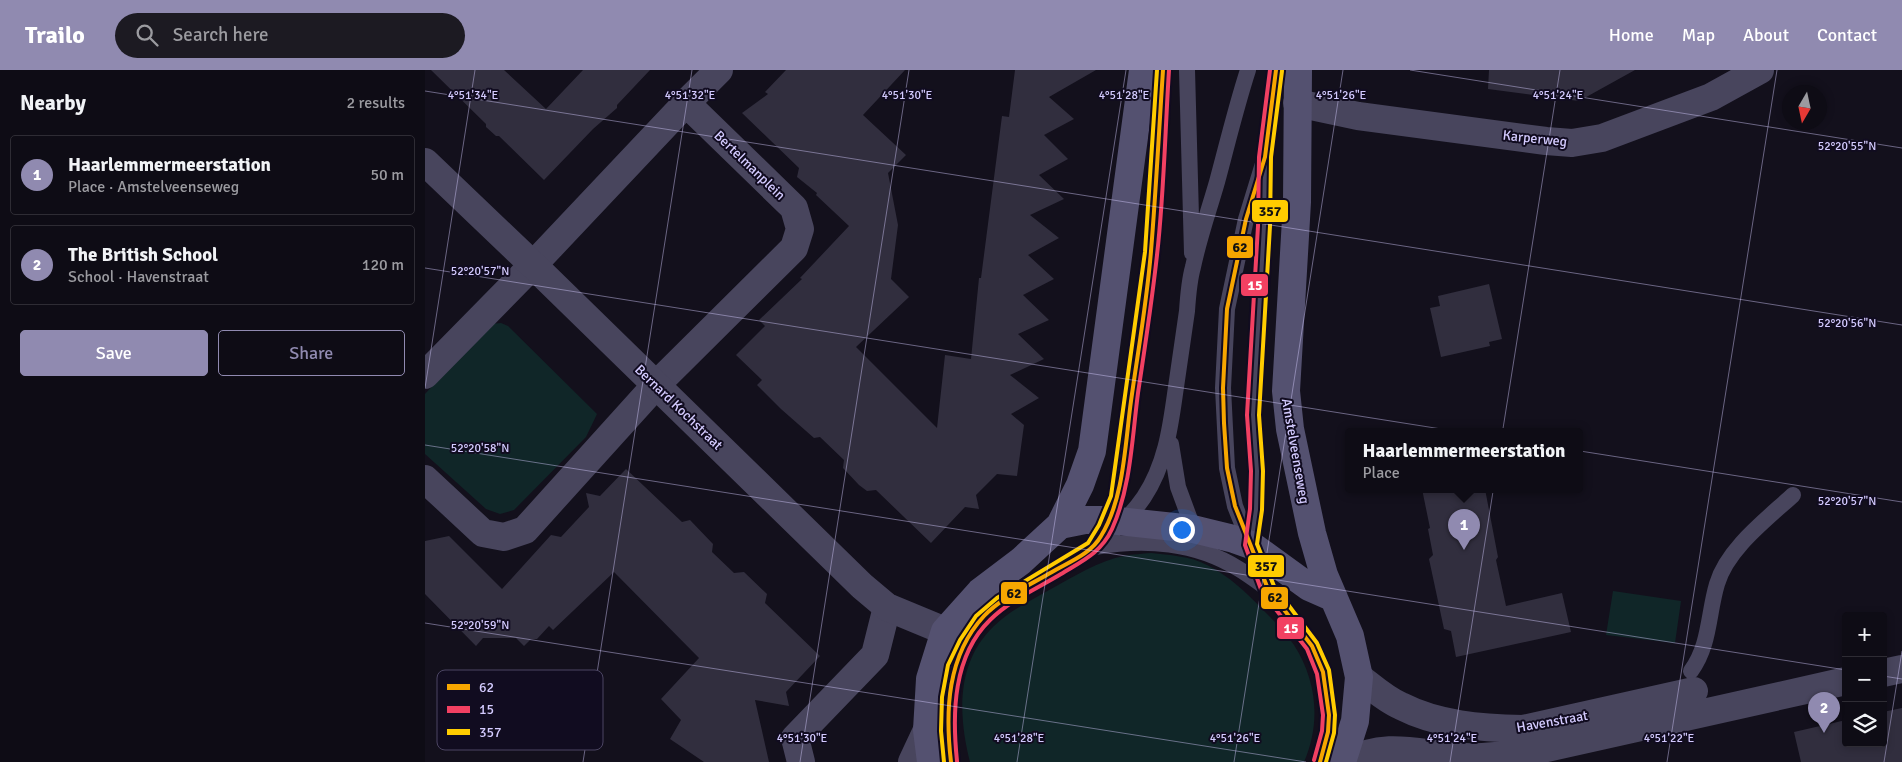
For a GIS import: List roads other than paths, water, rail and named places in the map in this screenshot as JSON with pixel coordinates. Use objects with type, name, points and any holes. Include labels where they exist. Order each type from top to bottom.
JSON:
[{"type":"main road","points":[[946,762],[927,730],[930,679],[945,632],[980,592],[1021,561],[1060,525],[1080,485],[1092,451],[1143,70]]},
{"type":"main road","name":"Amstelveenseweg","points":[[1298,70],[1297,202],[1286,392],[1290,429],[1308,516],[1324,575],[1350,636],[1359,677],[1355,721],[1344,762]]},
{"type":"main road","points":[[1060,525],[1085,520],[1117,521],[1193,529],[1234,539],[1251,545],[1309,587],[1334,598]]},
{"type":"street","points":[[425,375],[719,70]]},
{"type":"street","points":[[1711,96],[1714,70]]},
{"type":"street","name":"Karperweg","points":[[1297,103],[1358,116],[1572,143],[1602,138],[1625,130],[1711,96],[1760,70]]},
{"type":"street","name":"Bertelmanplein","points":[[425,479],[483,533],[504,537],[525,530],[656,386],[794,248],[800,229],[794,208],[686,103]]},
{"type":"street","name":"Bernard Kochstraat","points":[[425,162],[533,264],[862,586],[887,607],[945,632]]},
{"type":"street","points":[[801,762],[795,738],[875,655],[887,607]]},
{"type":"street","points":[[1887,672],[1902,669]]},
{"type":"street","name":"Havenstraat","points":[[1359,677],[1399,706],[1425,716],[1470,726],[1503,729],[1523,729],[1695,692],[1842,681]]},
{"type":"street","name":"Havenstraat","points":[[1344,762],[1361,755],[1386,749],[1462,757],[1491,757],[1529,752],[1695,692]]},
{"type":"street","points":[[912,762],[927,730]]},
{"type":"lane","points":[[1117,521],[1119,490],[1151,253],[1163,70]]},
{"type":"lane","points":[[1187,70],[1192,268]]},
{"type":"lane","points":[[946,762],[948,698],[954,667],[965,643],[981,620],[1001,603],[1092,548],[1146,494],[1163,460],[1170,432],[1192,268],[1248,70]]},
{"type":"lane","points":[[1251,545],[1256,510],[1257,471],[1253,416],[1264,226],[1265,157],[1276,70]]},
{"type":"lane","points":[[1265,157],[1246,219],[1227,309],[1223,388],[1227,468],[1235,506],[1268,589]]},
{"type":"lane","points":[[1170,432],[1178,486],[1193,529],[1207,554]]},
{"type":"lane","points":[[1695,692],[1717,583],[1726,562],[1793,495]]},
{"type":"lane","points":[[1092,548],[1111,544],[1150,542],[1169,544],[1207,554],[1239,568],[1268,589],[1313,646],[1323,672],[1329,715],[1328,732],[1320,762]]},
{"type":"place","name":"Haarlemmermeerstation","points":[[1464,550]]},
{"type":"place","name":"The British School","points":[[1824,733]]}]
